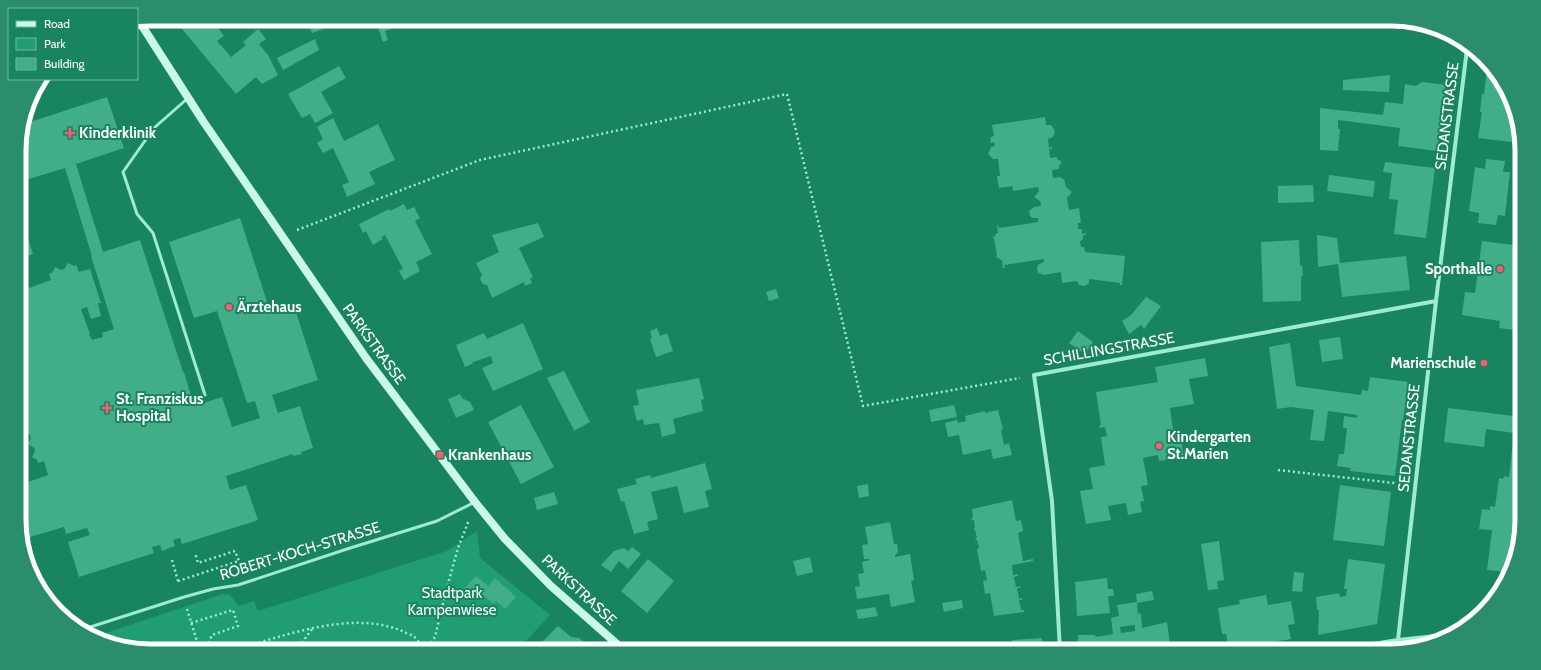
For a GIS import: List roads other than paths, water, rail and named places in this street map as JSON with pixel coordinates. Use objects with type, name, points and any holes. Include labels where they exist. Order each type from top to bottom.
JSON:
[{"type":"street","name":"PARKSTRASSE","points":[[142,26],[188,98],[281,236],[366,358],[475,502],[505,538],[551,586],[617,644]]},
{"type":"street","name":"SEDANSTRASSE","points":[[1398,644],[1436,301],[1467,52]]},
{"type":"street","name":"SCHILLINGSTRASSE","points":[[1060,644],[1052,501],[1034,375],[1436,301]]},
{"type":"street","points":[[1373,644],[1433,636]]},
{"type":"lane","points":[[188,98],[154,128],[123,172],[137,214],[153,233],[205,395]]},
{"type":"lane","name":"ROBERT-KOCH-STRASSE","points":[[89,627],[184,597],[213,589],[238,585],[437,521],[475,502]]},
{"type":"place","name":"Kinderklinik","points":[[70,133]]},
{"type":"place","name":"Sporthalle","points":[[1500,269]]},
{"type":"place","name":"Ärztehaus","points":[[229,307]]},
{"type":"place","name":"Marienschule","points":[[1484,363]]},
{"type":"place","name":"St. Franziskus Hospital","points":[[107,408]]},
{"type":"place","name":"Kindergarten St.Marien","points":[[1159,446]]},
{"type":"place","name":"Krankenhaus","points":[[440,455]]},
{"type":"park label","name":"Stadtpark Kampenwiese","points":[[452,602]]}]
